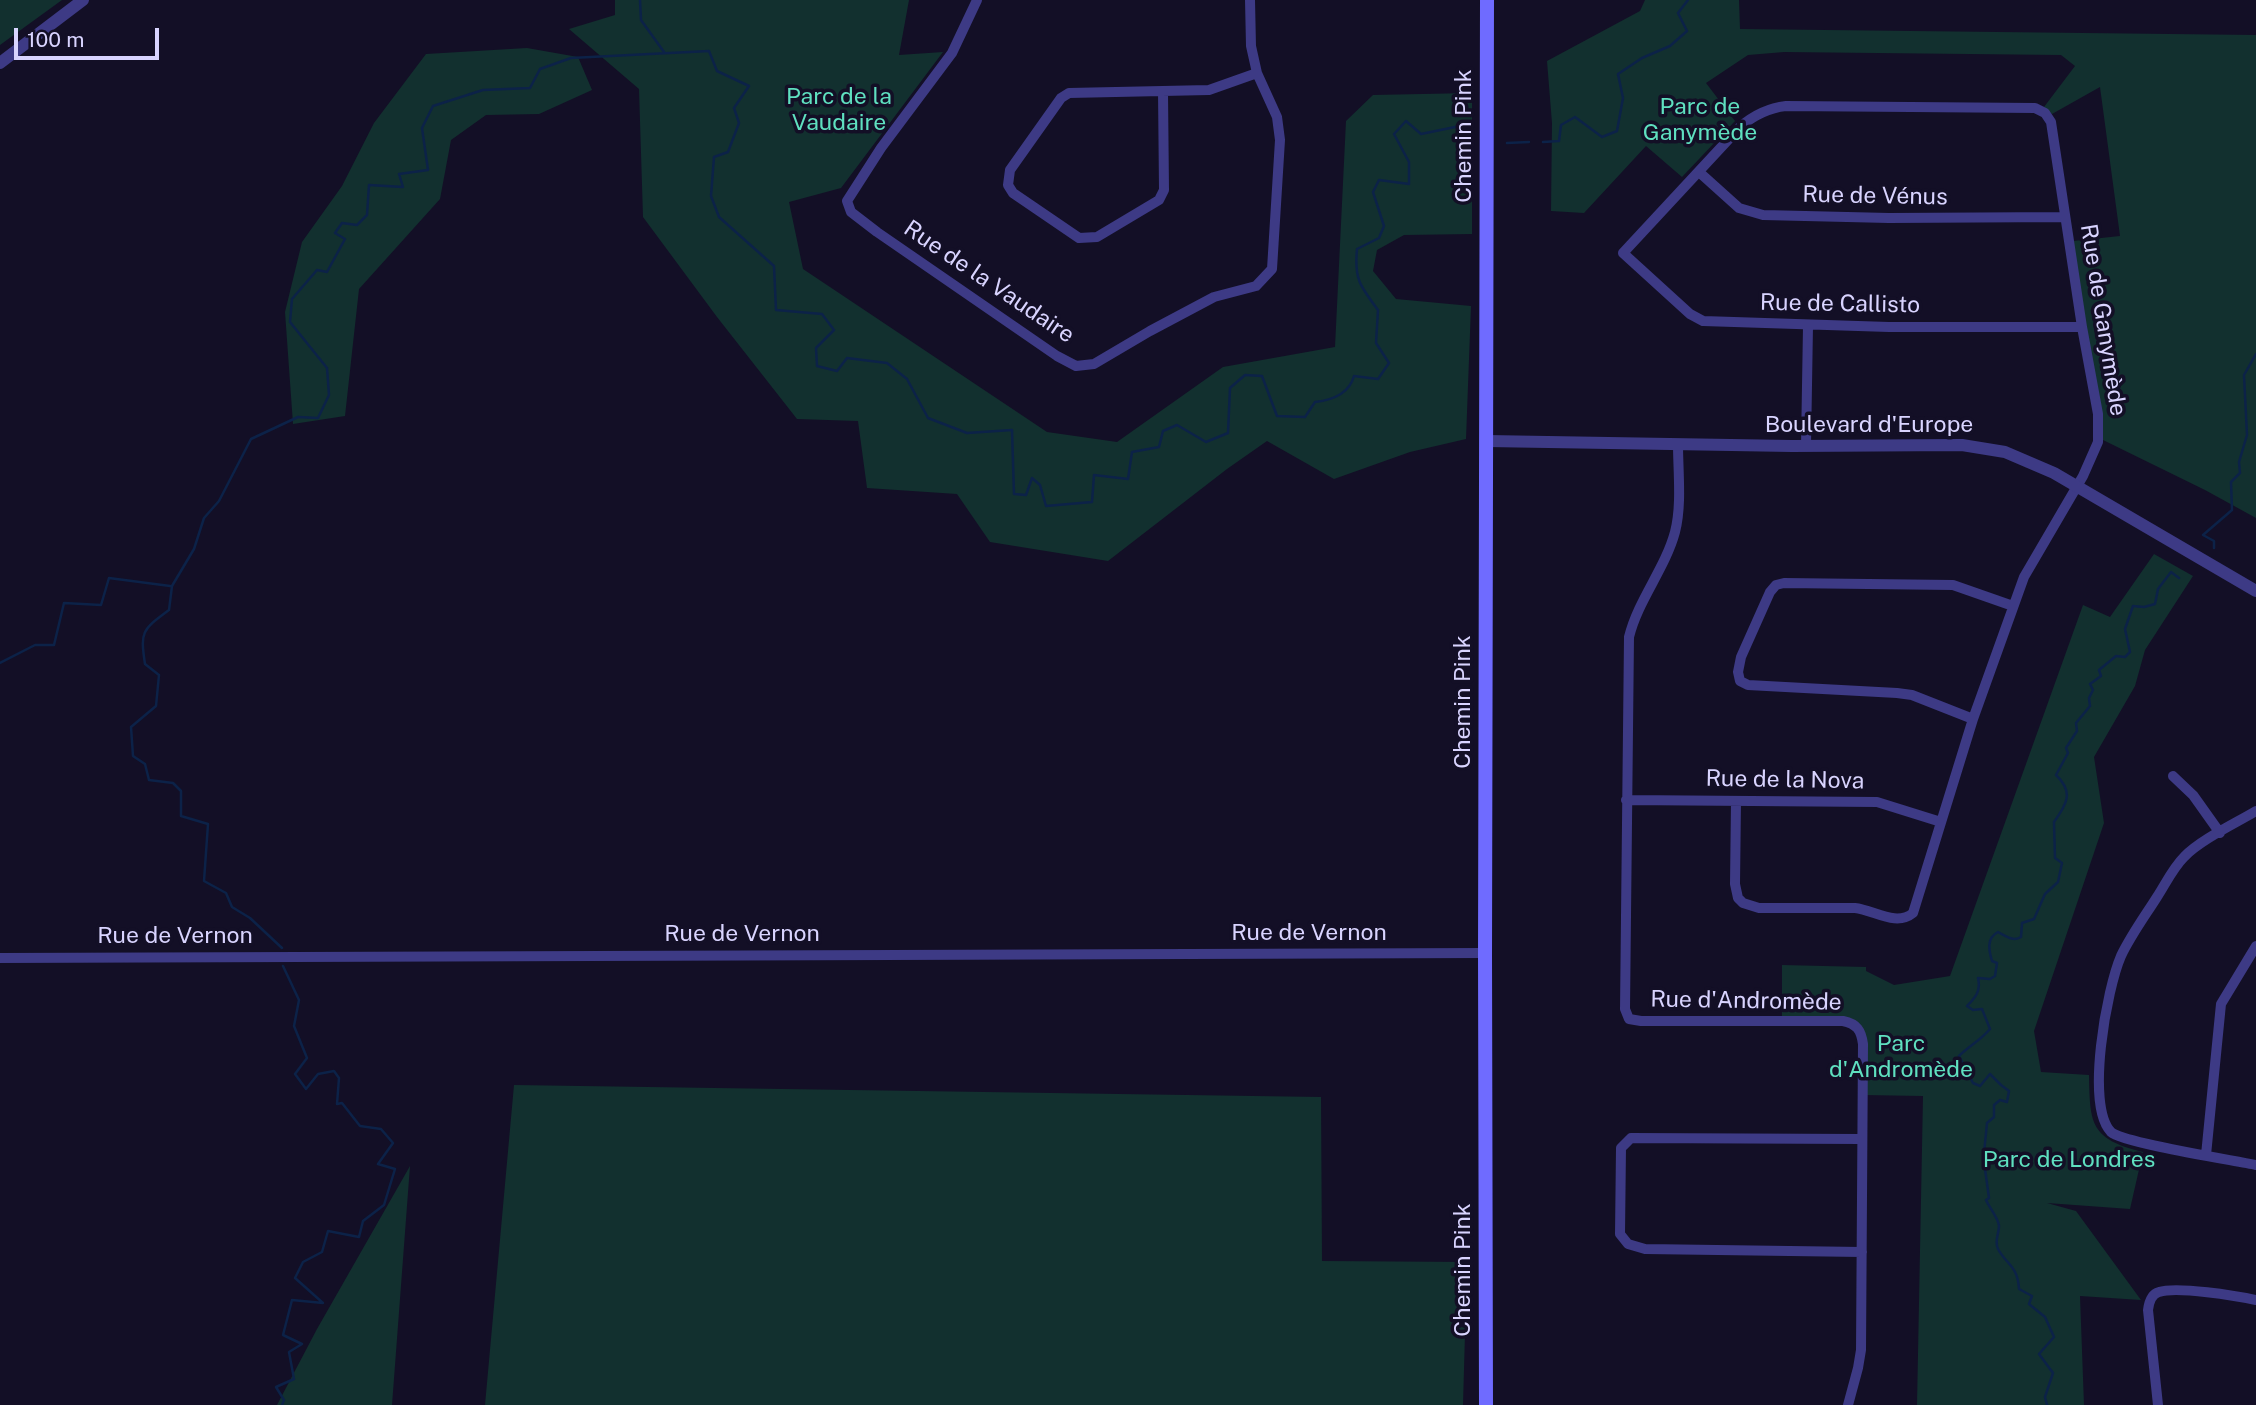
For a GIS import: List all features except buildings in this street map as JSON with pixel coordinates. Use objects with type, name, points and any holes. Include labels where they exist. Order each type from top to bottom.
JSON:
[{"type":"main road","name":"Chemin Pink","points":[[1486,1405],[1487,0]]},
{"type":"street","points":[[0,63],[83,0]]},
{"type":"street","name":"Rue de la Vaudaire","points":[[976,0],[953,53],[881,148],[847,201],[851,212],[877,232],[1057,356],[1076,366],[1094,364],[1214,298],[1256,286],[1272,269],[1279,140],[1277,117],[1257,74],[1251,46],[1250,0]]},
{"type":"street","points":[[1163,92],[1164,190],[1159,200],[1097,237],[1079,238],[1013,193],[1008,185],[1010,170],[1061,97],[1069,93],[1209,90],[1257,74]]},
{"type":"street","name":"Rue de Ganymède","points":[[1623,253],[1747,121],[1778,107],[2035,108],[2045,113],[2050,122],[2099,433],[2095,452],[2029,566],[2013,606],[1973,719],[1917,905],[1909,916],[1897,919],[1867,909],[1759,908],[1743,903],[1735,891],[1736,801]]},
{"type":"street","name":"Rue de Vénus","points":[[1699,172],[1739,208],[1763,215],[1889,218],[2065,217]]},
{"type":"street","name":"Rue de Callisto","points":[[1623,253],[1690,314],[1703,321],[1808,326],[2082,327]]},
{"type":"street","points":[[1806,445],[1808,326]]},
{"type":"street","name":"Boulevard d'Europe","points":[[1487,441],[1976,446],[2019,456],[2174,541],[2256,591]]},
{"type":"street","name":"Rue d'Andromède","points":[[1678,444],[1677,517],[1674,534],[1635,618],[1629,637],[1625,1009],[1629,1019],[1641,1021],[1850,1022],[1860,1030],[1863,1044],[1860,1358],[1848,1405]]},
{"type":"street","points":[[1973,719],[1912,695],[1748,685],[1740,681],[1738,665],[1770,592],[1776,585],[1784,583],[1953,585],[2013,606]]},
{"type":"street","points":[[2174,776],[2193,795],[2220,833]]},
{"type":"street","name":"Rue de la Nova","points":[[1626,800],[1877,802],[1941,822]]},
{"type":"street","points":[[2256,811],[2191,850],[2179,863],[2126,946],[2114,976],[2100,1054],[2100,1110],[2111,1131],[2118,1136],[2151,1145],[2256,1166]]},
{"type":"street","points":[[2206,1155],[2221,1004],[2256,946]]},
{"type":"street","name":"Rue de Vernon","points":[[0,958],[1485,953]]},
{"type":"street","points":[[1861,1139],[1630,1138],[1621,1148],[1620,1234],[1628,1244],[1645,1249],[1862,1252]]},
{"type":"street","points":[[2158,1405],[2148,1310],[2151,1298],[2159,1292],[2177,1291],[2256,1300]]},
{"type":"green space","points":[[0,0],[62,0],[0,45]]},
{"type":"green space","name":"Parc de la Vaudaire","points":[[615,0],[909,0],[899,55],[943,52],[841,188],[789,202],[803,269],[1047,432],[1117,442],[1223,367],[1335,347],[1346,121],[1373,95],[1472,93],[1472,234],[1404,235],[1377,250],[1373,271],[1396,299],[1471,306],[1466,439],[1410,452],[1334,479],[1267,441],[1108,561],[990,542],[957,494],[867,488],[858,421],[797,419],[643,217],[639,89],[569,29],[615,15]]},
{"type":"green space","name":"Parc de Ganymède","points":[[1645,0],[1739,0],[1740,29],[2256,35],[2256,518],[2103,440],[2073,241],[2120,236],[2100,87],[2052,114],[2044,107],[2075,66],[2061,55],[1784,52],[1748,55],[1706,83],[1735,121],[1682,177],[1646,146],[1584,213],[1551,211],[1552,123],[1547,61],[1640,11]]},
{"type":"green space","points":[[527,48],[578,57],[592,90],[539,114],[486,115],[451,140],[440,199],[359,289],[345,416],[293,424],[285,312],[302,242],[342,186],[374,123],[426,54]]},
{"type":"green space","points":[[2154,554],[2193,576],[2145,650],[2135,686],[2094,757],[2104,823],[2034,1031],[2041,1072],[2089,1075],[2090,1106],[2096,1127],[2112,1141],[2143,1152],[2130,1209],[2047,1203],[2076,1211],[2141,1300],[2080,1296],[2084,1405],[1917,1405],[1923,1096],[1863,1095],[1863,1044],[1855,1026],[1782,1020],[1782,965],[1866,967],[1866,971],[1894,985],[1950,976],[2083,605],[2110,617]]},
{"type":"green space","points":[[514,1085],[1321,1097],[1322,1261],[1467,1262],[1463,1405],[485,1405]]},
{"type":"green space","points":[[410,1166],[392,1405],[277,1405],[317,1329]]},
{"type":"waterway","points":[[640,0],[641,20],[664,52]]},
{"type":"waterway","points":[[1543,142],[1559,141],[1561,125],[1575,117],[1602,137],[1617,131],[1623,98],[1618,74],[1642,58],[1670,46],[1687,31],[1678,13],[1688,0]]},
{"type":"waterway","points":[[282,948],[250,918],[232,907],[226,893],[204,881],[208,824],[181,816],[181,791],[173,783],[149,780],[145,764],[133,756],[131,727],[156,706],[159,675],[145,664],[143,638],[148,627],[169,610],[172,586],[194,549],[204,518],[219,501],[251,439],[298,417],[318,418],[329,395],[327,368],[290,322],[292,299],[317,270],[327,272],[345,239],[335,233],[342,223],[357,225],[367,215],[369,185],[403,187],[399,174],[428,170],[422,128],[433,106],[483,90],[530,88],[540,69],[571,58],[709,51],[717,71],[749,86],[734,108],[739,123],[728,152],[714,157],[711,196],[719,217],[774,266],[776,310],[822,314],[834,330],[816,348],[817,366],[837,371],[847,358],[887,363],[907,379],[928,418],[967,433],[1012,430],[1014,494],[1026,495],[1032,478],[1040,485],[1046,506],[1092,502],[1094,475],[1128,479],[1132,452],[1159,447],[1163,431],[1177,425],[1206,442],[1228,433],[1230,388],[1245,375],[1262,376],[1277,416],[1305,417],[1315,402],[1334,398],[1344,392],[1354,376],[1378,379],[1389,363],[1376,343],[1378,310],[1360,282],[1356,259],[1357,249],[1379,238],[1384,226],[1373,192],[1379,180],[1409,184],[1409,162],[1394,134],[1406,121],[1421,134],[1460,126],[1468,145]]},
{"type":"waterway","points":[[1507,143],[1529,142]]},
{"type":"waterway","points":[[2214,548],[2214,541],[2203,535],[2232,510],[2231,482],[2240,473],[2239,462],[2247,435],[2244,375],[2256,354]]},
{"type":"waterway","points":[[2047,1405],[2045,1397],[2053,1373],[2039,1354],[2054,1337],[2045,1317],[2029,1304],[2032,1296],[2019,1289],[2014,1270],[1998,1249],[1998,1223],[1986,1200],[1989,1198],[1985,1169],[1989,1161],[1984,1153],[1987,1123],[1994,1117],[1994,1105],[2000,1100],[2007,1102],[2009,1091],[1990,1074],[1980,1086],[1973,1083],[1959,1056],[1990,1029],[1982,1009],[1973,1010],[1967,1006],[1977,994],[1978,978],[1990,979],[1995,976],[1997,963],[1992,961],[1990,941],[1998,932],[2012,939],[2021,937],[2022,923],[2034,919],[2045,894],[2058,882],[2062,863],[2055,858],[2054,822],[2065,804],[2067,793],[2056,775],[2068,753],[2066,748],[2077,731],[2076,723],[2090,706],[2089,698],[2093,690],[2090,684],[2101,676],[2099,670],[2116,656],[2125,657],[2130,652],[2125,629],[2133,606],[2155,604],[2158,589],[2171,572],[2179,578]]},
{"type":"waterway","points":[[0,663],[35,645],[54,645],[64,603],[101,605],[109,578],[170,586]]},
{"type":"waterway","points":[[282,1405],[284,1400],[276,1387],[294,1379],[289,1352],[302,1344],[283,1335],[292,1300],[323,1303],[295,1278],[303,1262],[322,1252],[328,1231],[359,1237],[363,1221],[384,1205],[395,1169],[378,1164],[393,1143],[381,1129],[360,1126],[342,1103],[337,1104],[339,1078],[334,1071],[318,1074],[306,1089],[295,1074],[307,1058],[294,1026],[299,1000],[283,966]]},
{"type":"park label","name":"Parc d'Andromède","points":[[1901,1057]]},
{"type":"park label","name":"Parc de Londres","points":[[2069,1160]]}]
